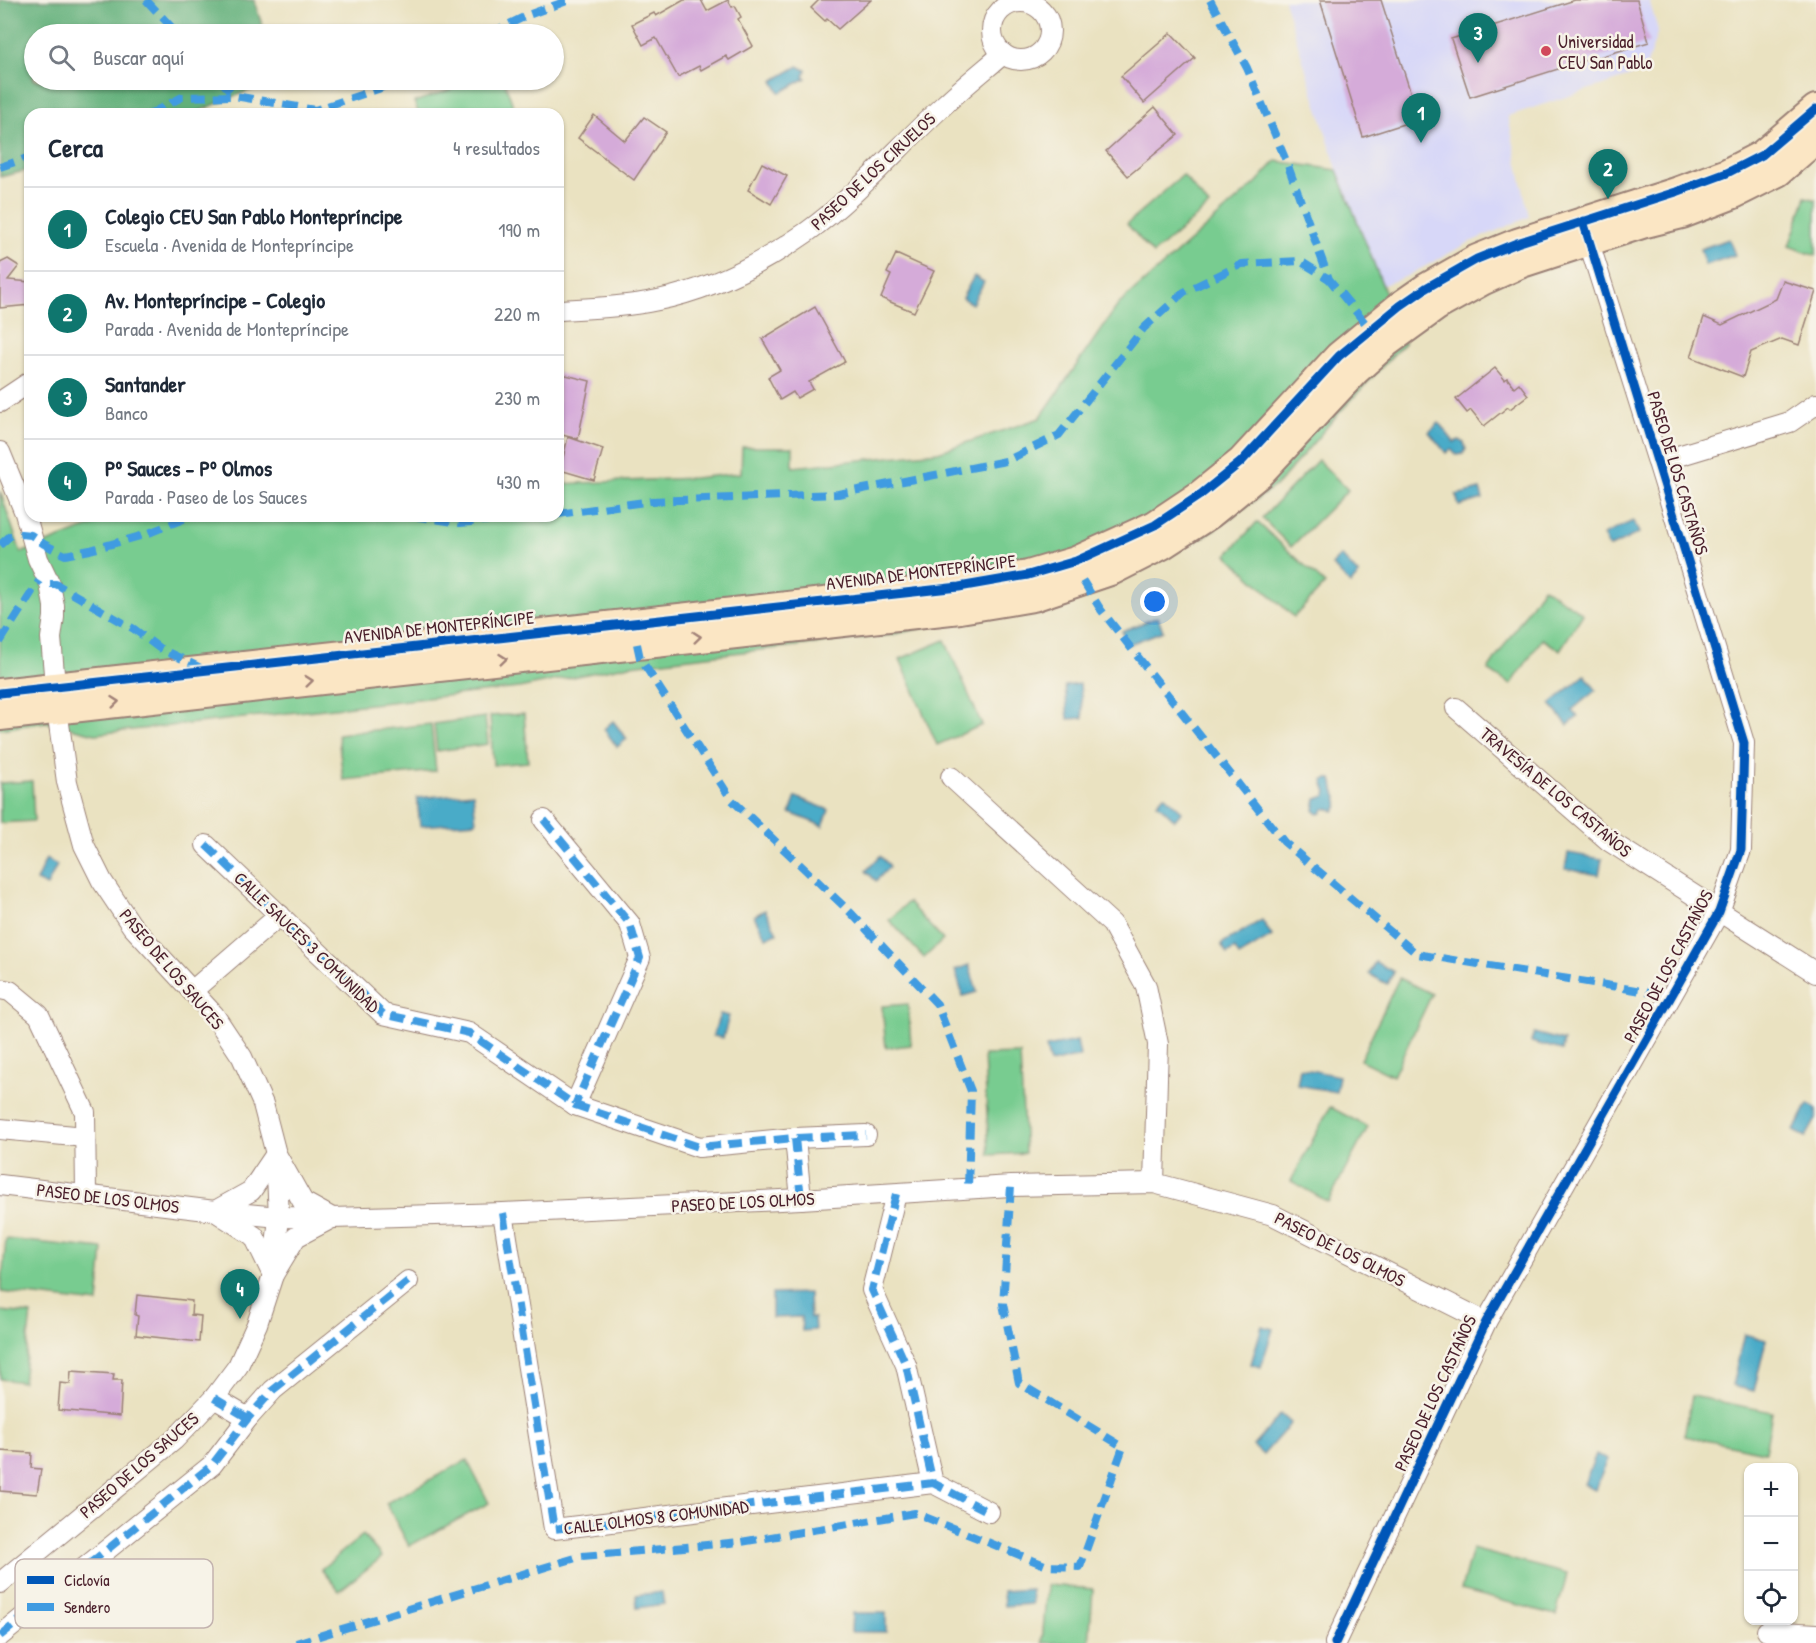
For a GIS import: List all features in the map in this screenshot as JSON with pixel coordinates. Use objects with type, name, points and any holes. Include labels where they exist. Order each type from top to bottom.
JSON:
[{"type":"street","name":"PASEO DE LOS CIRUELOS","points":[[564,310],[618,306],[659,300],[707,286],[778,251],[834,210],[944,105],[1003,54]]},
{"type":"street","points":[[0,693],[56,698],[949,610],[1033,597],[1113,570],[1162,545],[1210,514],[1259,474],[1356,369],[1386,343],[1437,306],[1482,280],[1676,192],[1727,173],[1762,155],[1816,109]]},
{"type":"street","points":[[1586,232],[1641,224],[1682,214],[1734,194],[1778,172],[1816,139]]},
{"type":"street","name":"PASEO DE LOS CASTAÑOS","points":[[1335,1643],[1486,1323],[1719,912],[1741,850],[1744,743],[1586,232]]},
{"type":"street","points":[[0,402],[24,386]]},
{"type":"street","points":[[1658,462],[1790,422],[1816,404]]},
{"type":"street","name":"PASEO DE LOS SAUCES","points":[[0,452],[24,511]]},
{"type":"street","name":"PASEO DE LOS SAUCES","points":[[28,522],[38,559],[50,584],[54,606],[51,638],[56,698],[67,782],[84,845],[102,881],[132,926],[214,1015],[242,1057],[263,1104],[276,1154],[279,1217],[273,1275],[257,1324],[238,1366],[214,1398],[174,1440],[29,1559]]},
{"type":"street","points":[[0,716],[56,698]]},
{"type":"street","name":"TRAVESÍA DE LOS CASTAÑOS","points":[[1456,708],[1609,841],[1816,973]]},
{"type":"street","points":[[951,777],[1112,924],[1146,986],[1158,1044],[1154,1183]]},
{"type":"street","points":[[544,820],[630,924],[640,958],[575,1105]]},
{"type":"street","name":"CALLE SAUCES 3 COMUNIDAD","points":[[206,845],[383,1014],[469,1034],[575,1105],[699,1147],[795,1138],[866,1135]]},
{"type":"street","points":[[192,991],[280,915]]},
{"type":"street","points":[[0,989],[10,991],[39,1015],[85,1112],[86,1194]]},
{"type":"street","points":[[0,1129],[85,1137]]},
{"type":"street","points":[[795,1138],[801,1199]]},
{"type":"street","points":[[215,1212],[251,1191],[276,1154],[303,1202],[332,1218]]},
{"type":"street","name":"PASEO DE LOS OLMOS","points":[[0,1185],[215,1212],[332,1218],[503,1213],[801,1199],[1011,1186],[1154,1183],[1274,1215],[1486,1323]]},
{"type":"street","points":[[896,1194],[872,1290],[906,1365],[933,1483],[989,1512]]},
{"type":"street","name":"PASEO DE LOS OLMOS","points":[[215,1212],[254,1236],[273,1275]]},
{"type":"street","name":"CALLE OLMOS 8 COMUNIDAD","points":[[503,1213],[554,1529],[933,1483]]},
{"type":"street","name":"PASEO DE LOS OLMOS","points":[[273,1275],[296,1237],[332,1218]]},
{"type":"street","points":[[95,1559],[212,1465],[273,1390],[408,1281]]},
{"type":"street","points":[[214,1398],[248,1418]]},
{"type":"street","name":"PASEO DE LOS SAUCES","points":[[0,1583],[15,1571]]},
{"type":"street","points":[[0,1636],[15,1624]]},
{"type":"street","points":[[1767,1630],[1816,1634]]},
{"type":"shaded area","points":[[1284,0],[1649,0],[1658,30],[1645,71],[1508,116],[1529,217],[1470,242],[1405,277],[1383,285],[1337,169]]},
{"type":"green space","points":[[0,0],[254,0],[262,24],[24,24],[24,90],[252,90],[207,108],[24,108],[24,171],[0,177]]},
{"type":"green space","points":[[449,90],[508,90],[514,108],[416,108],[414,102]]},
{"type":"green space","points":[[1276,161],[1337,170],[1405,342],[1338,414],[1278,484],[1203,537],[1072,595],[890,635],[630,665],[519,688],[95,734],[46,722],[0,729],[0,491],[21,553],[101,522],[564,522],[564,484],[694,478],[741,473],[742,447],[793,447],[793,467],[938,452],[1040,418],[1118,305],[1256,183]]},
{"type":"green space","points":[[1183,175],[1209,206],[1153,254],[1127,224]]},
{"type":"green space","points":[[1806,197],[1816,200],[1816,256],[1789,246]]},
{"type":"green space","points":[[1318,460],[1348,490],[1291,547],[1262,518]]},
{"type":"green space","points":[[1257,522],[1325,584],[1294,617],[1227,555]]},
{"type":"green space","points":[[1543,587],[1583,614],[1560,650],[1542,639],[1511,685],[1488,670]]},
{"type":"green space","points":[[945,640],[982,725],[937,745],[900,659]]},
{"type":"green space","points":[[524,714],[528,762],[493,765],[490,716]]},
{"type":"green space","points":[[485,717],[488,744],[437,751],[434,724]]},
{"type":"green space","points":[[431,724],[436,771],[343,780],[338,734]]},
{"type":"green space","points":[[32,781],[34,821],[0,823],[0,783]]},
{"type":"green space","points":[[908,902],[943,940],[924,958],[889,920]]},
{"type":"green space","points":[[1399,978],[1432,994],[1393,1076],[1360,1060]]},
{"type":"green space","points":[[908,1004],[911,1045],[886,1048],[882,1006]]},
{"type":"green space","points":[[1020,1054],[1025,1153],[989,1155],[984,1055]]},
{"type":"green space","points":[[1330,1107],[1368,1127],[1328,1202],[1291,1181]]},
{"type":"green space","points":[[6,1239],[103,1249],[98,1303],[1,1292]]},
{"type":"green space","points":[[0,1311],[31,1314],[23,1382],[0,1379]]},
{"type":"green space","points":[[1692,1396],[1772,1412],[1765,1452],[1684,1436]]},
{"type":"green space","points":[[467,1460],[489,1503],[409,1546],[386,1503]]},
{"type":"green space","points":[[363,1535],[382,1557],[339,1591],[321,1569]]},
{"type":"green space","points":[[1472,1549],[1567,1574],[1556,1615],[1461,1590]]},
{"type":"green space","points":[[1047,1585],[1093,1589],[1089,1643],[1042,1643]]},
{"type":"water","points":[[798,66],[806,70],[804,76],[806,78],[780,93],[773,81]]},
{"type":"water","points":[[1729,239],[1735,255],[1705,265],[1700,249]]},
{"type":"water","points":[[974,276],[984,282],[972,304],[962,298]]},
{"type":"water","points":[[1439,423],[1454,442],[1459,440],[1464,443],[1466,449],[1463,454],[1456,455],[1451,449],[1446,453],[1429,432]]},
{"type":"water","points":[[1480,489],[1483,499],[1459,506],[1456,495]]},
{"type":"water","points":[[1633,521],[1639,533],[1609,548],[1603,535]]},
{"type":"water","points":[[1341,556],[1359,575],[1350,584],[1332,565]]},
{"type":"water","points":[[1158,617],[1163,631],[1127,645],[1122,631]]},
{"type":"water","points":[[1585,675],[1596,690],[1572,710],[1578,717],[1568,725],[1550,704]]},
{"type":"water","points":[[1080,684],[1083,718],[1068,719],[1065,686]]},
{"type":"water","points":[[613,721],[627,739],[617,747],[604,729]]},
{"type":"water","points":[[1332,779],[1338,806],[1334,811],[1324,809],[1318,814],[1314,810],[1316,799],[1325,796],[1327,792],[1323,781]]},
{"type":"water","points":[[473,793],[476,822],[420,826],[417,798]]},
{"type":"water","points":[[1164,795],[1182,811],[1175,820],[1157,803]]},
{"type":"water","points":[[796,797],[829,810],[823,826],[790,813]]},
{"type":"water","points":[[1568,853],[1602,859],[1599,875],[1565,869]]},
{"type":"water","points":[[880,856],[890,866],[876,881],[866,871]]},
{"type":"water","points":[[46,859],[57,865],[47,886],[36,881]]},
{"type":"water","points":[[765,910],[777,933],[766,938],[754,916]]},
{"type":"water","points":[[1262,920],[1272,936],[1239,956],[1235,949],[1227,954],[1221,944]]},
{"type":"water","points":[[1375,962],[1394,972],[1387,984],[1369,974]]},
{"type":"water","points":[[969,965],[977,992],[963,996],[955,970]]},
{"type":"water","points":[[720,1014],[729,1016],[723,1038],[713,1036]]},
{"type":"water","points":[[1534,1033],[1564,1041],[1562,1050],[1531,1042]]},
{"type":"water","points":[[1077,1041],[1080,1056],[1050,1063],[1046,1047]]},
{"type":"water","points":[[1300,1068],[1339,1076],[1336,1092],[1297,1085]]},
{"type":"water","points":[[1808,1104],[1816,1108],[1816,1119],[1806,1137],[1794,1131]]},
{"type":"water","points":[[809,1293],[810,1318],[814,1318],[815,1330],[802,1331],[801,1317],[772,1318],[772,1294]]},
{"type":"water","points":[[1262,1326],[1273,1329],[1261,1367],[1251,1364]]},
{"type":"water","points":[[1744,1334],[1766,1340],[1754,1391],[1732,1386]]},
{"type":"water","points":[[1281,1414],[1291,1423],[1263,1455],[1253,1446]]},
{"type":"water","points":[[1596,1454],[1608,1460],[1595,1489],[1584,1484]]},
{"type":"water","points":[[1031,1589],[1032,1604],[1004,1606],[1003,1591]]},
{"type":"water","points":[[662,1592],[664,1604],[637,1608],[636,1595]]},
{"type":"water","points":[[852,1613],[886,1613],[886,1632],[851,1632]]},
{"type":"building","points":[[684,0],[701,0],[707,11],[728,0],[732,7],[735,6],[741,17],[738,19],[753,46],[729,60],[726,56],[701,70],[699,66],[678,77],[656,38],[643,45],[632,24],[654,13],[656,16]]},
{"type":"building","points":[[819,0],[871,0],[838,29],[811,8]]},
{"type":"building","points":[[1320,0],[1381,0],[1419,119],[1363,137]]},
{"type":"building","points":[[1575,0],[1637,0],[1649,42],[1470,97],[1451,39]]},
{"type":"building","points":[[1171,33],[1195,58],[1144,103],[1121,76]]},
{"type":"building","points":[[1155,107],[1178,135],[1128,176],[1106,151]]},
{"type":"building","points":[[594,115],[625,141],[644,117],[666,132],[634,180],[578,138]]},
{"type":"building","points":[[762,163],[787,176],[771,204],[748,190]]},
{"type":"building","points":[[896,254],[934,271],[914,312],[881,298],[891,275],[887,273]]},
{"type":"building","points":[[8,259],[19,266],[8,280],[24,281],[24,306],[0,308],[0,263]]},
{"type":"building","points":[[1783,281],[1816,291],[1799,345],[1782,339],[1751,352],[1743,377],[1691,357],[1704,317],[1722,325],[1776,299]]},
{"type":"building","points":[[815,307],[845,362],[809,382],[813,389],[797,398],[793,392],[780,400],[768,377],[780,370],[762,339]]},
{"type":"building","points":[[1495,368],[1514,387],[1519,383],[1528,395],[1484,426],[1471,410],[1467,413],[1456,399]]},
{"type":"building","points":[[564,374],[590,381],[578,439],[564,436]]},
{"type":"building","points":[[568,437],[603,449],[594,480],[564,471],[564,454]]},
{"type":"building","points":[[137,1295],[192,1301],[191,1315],[201,1316],[199,1342],[136,1335]]},
{"type":"building","points":[[71,1371],[114,1374],[113,1380],[122,1380],[120,1416],[58,1410],[60,1383],[70,1384]]},
{"type":"building","points":[[0,1451],[32,1453],[31,1468],[41,1469],[37,1494],[0,1491]]},
{"type":"marked path","points":[[146,0],[169,24]]},
{"type":"marked path","points":[[510,24],[570,0]]},
{"type":"marked path","points":[[1210,0],[1247,68],[1287,163],[1329,279],[1370,329]]},
{"type":"marked path","points":[[229,90],[235,96]]},
{"type":"marked path","points":[[321,108],[375,90]]},
{"type":"marked path","points":[[161,108],[182,97],[235,96],[304,108]]},
{"type":"marked path","points":[[0,167],[24,159]]},
{"type":"marked path","points":[[564,513],[652,501],[838,494],[1006,461],[1059,435],[1144,328],[1184,292],[1242,264],[1300,261],[1329,279]]},
{"type":"marked path","points":[[0,545],[10,536],[31,535],[65,555],[144,535],[176,522]]},
{"type":"marked path","points":[[453,522],[471,522]]},
{"type":"marked path","points":[[0,642],[39,581]]},
{"type":"marked path","points":[[1083,581],[1101,610],[1284,842],[1417,954],[1672,996]]},
{"type":"marked path","points":[[50,584],[56,584],[134,629],[159,648],[201,668]]},
{"type":"marked path","points":[[637,644],[640,658],[731,799],[852,914],[937,1004],[971,1091],[968,1188]]},
{"type":"marked path","points":[[544,820],[630,924],[640,958],[575,1105]]},
{"type":"marked path","points":[[206,845],[383,1014],[469,1033],[575,1105],[699,1147],[795,1138],[866,1135]]},
{"type":"marked path","points":[[795,1138],[801,1199]]},
{"type":"marked path","points":[[296,1643],[582,1556],[741,1542],[915,1513],[1047,1566],[1080,1567],[1123,1447],[1019,1383],[1003,1304],[1011,1186]]},
{"type":"marked path","points":[[896,1194],[872,1290],[906,1365],[933,1483],[989,1512]]},
{"type":"marked path","points":[[503,1213],[554,1529],[933,1483]]},
{"type":"marked path","points":[[95,1559],[212,1465],[273,1390],[408,1281]]},
{"type":"marked path","points":[[214,1398],[248,1418]]},
{"type":"marked path","points":[[0,1636],[15,1624]]},
{"type":"cycle path","name":"AVENIDA DE MONTEPRÍNCIPE","points":[[0,693],[959,587],[1028,575],[1076,561],[1155,525],[1200,495],[1241,462],[1339,356],[1400,306],[1426,288],[1477,259],[1517,243],[1676,192],[1727,173],[1762,155],[1816,109]]},
{"type":"cycle path","points":[[1335,1643],[1486,1322],[1719,912],[1741,850],[1744,743],[1583,221]]},
{"type":"place","name":"Universidad CEU San Pablo","points":[[1546,51]]},
{"type":"place","name":"Santander","points":[[1478,63]]},
{"type":"place","name":"Colegio CEU San Pablo Montepríncipe","points":[[1421,143]]},
{"type":"place","name":"Av. Montepríncipe - Colegio","points":[[1608,199]]},
{"type":"place","name":"Pº Sauces - Pº Olmos","points":[[240,1319]]}]
